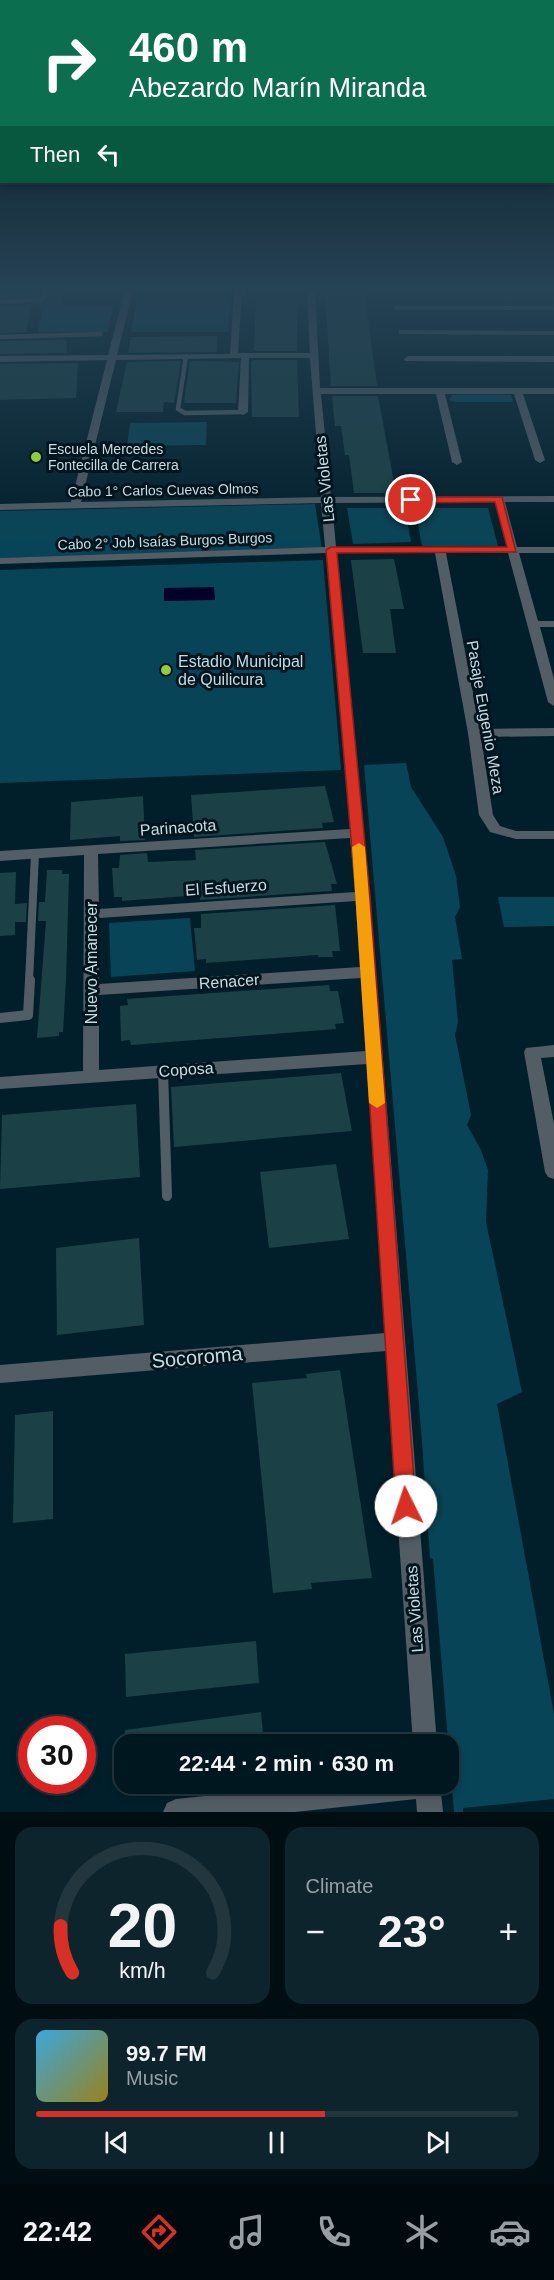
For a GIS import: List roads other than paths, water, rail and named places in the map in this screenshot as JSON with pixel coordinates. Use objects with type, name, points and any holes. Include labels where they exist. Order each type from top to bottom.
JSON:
[{"type":"street","points":[[75,505],[107,375]]},
{"type":"street","points":[[243,412],[244,375]]},
{"type":"street","name":"Las Violetas","points":[[315,375],[363,896],[424,1734]]},
{"type":"street","points":[[316,391],[554,391]]},
{"type":"street","points":[[440,391],[457,462]]},
{"type":"street","points":[[518,391],[540,460]]},
{"type":"street","points":[[499,499],[533,624],[550,670],[554,702]]},
{"type":"street","name":"Cabo 1° Carlos Cuevas Olmos","points":[[0,507],[326,500],[554,499]]},
{"type":"street","name":"Cabo 2° Job Isaías Burgos Burgos","points":[[0,561],[331,550],[554,550]]},
{"type":"street","name":"Pasaje Eugenio Meza","points":[[440,550],[474,733],[486,815],[495,829],[516,835],[554,835]]},
{"type":"street","points":[[533,624],[554,624]]},
{"type":"street","points":[[474,733],[554,732]]},
{"type":"street","name":"Parinacota","points":[[0,856],[357,833]]},
{"type":"street","name":"Nuevo Amanecer","points":[[91,850],[91,1077]]},
{"type":"street","name":"El Esfuerzo","points":[[91,914],[363,896]]},
{"type":"street","name":"Renacer","points":[[91,990],[368,972]]},
{"type":"street","points":[[554,1051],[532,1052],[554,1172]]},
{"type":"street","name":"Coposa","points":[[0,1083],[373,1057]]},
{"type":"street","name":"Socoroma","points":[[0,1374],[394,1341]]},
{"type":"street","points":[[176,1812],[338,1794]]},
{"type":"street","points":[[429,1794],[430,1812]]},
{"type":"lane","points":[[183,375],[178,409],[185,413],[243,412]]},
{"type":"lane","points":[[0,1018],[28,1015],[35,854]]},
{"type":"lane","points":[[163,1071],[166,1196]]},
{"type":"place","name":"Escuela Mercedes Fontecilla de Carrera","points":[[36,457]]},
{"type":"place","name":"Estadio Municipal de Quilicura","points":[[166,670]]}]
